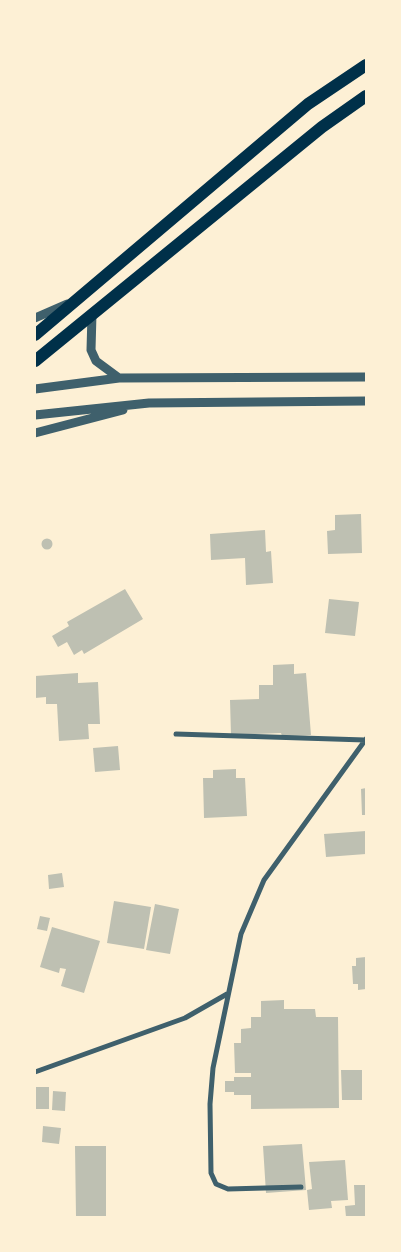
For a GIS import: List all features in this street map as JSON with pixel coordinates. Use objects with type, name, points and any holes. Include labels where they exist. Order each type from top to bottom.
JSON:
[{"type":"main road","points":[[35,335],[70,303],[308,104],[366,64]]},
{"type":"main road","points":[[35,360],[322,126],[366,96]]},
{"type":"street","points":[[35,318],[70,303]]},
{"type":"street","points":[[92,314],[91,350],[96,361],[119,378]]},
{"type":"street","points":[[35,389],[119,378],[366,377]]},
{"type":"street","points":[[35,415],[150,403],[366,401]]},
{"type":"street","points":[[35,433],[150,403]]},
{"type":"street","points":[[176,734],[366,740]]},
{"type":"street","points":[[301,1187],[228,1188],[216,1184],[211,1173],[210,1104],[213,1068],[241,934],[264,880],[366,740]]},
{"type":"street","points":[[35,1072],[184,1018],[227,994]]},
{"type":"building","points":[[361,514],[362,553],[328,554],[327,531],[335,530],[335,515]]},
{"type":"building","points":[[265,530],[266,552],[271,551],[273,583],[246,585],[245,558],[211,560],[210,534]]},
{"type":"building","points":[[45,539],[49,539],[52,544],[51,548],[45,549],[42,546],[42,542]]},
{"type":"building","points":[[125,589],[143,619],[84,654],[82,650],[74,655],[67,642],[58,647],[52,636],[69,626],[67,622]]},
{"type":"building","points":[[329,599],[359,602],[355,636],[325,633]]},
{"type":"building","points":[[294,664],[294,674],[306,673],[311,735],[282,736],[281,733],[231,735],[230,700],[259,699],[259,685],[273,685],[273,665]]},
{"type":"building","points":[[78,673],[78,683],[98,682],[100,724],[88,724],[89,739],[59,741],[57,704],[46,704],[46,697],[35,698],[35,676]]},
{"type":"building","points":[[118,746],[120,770],[95,772],[93,748]]},
{"type":"building","points":[[236,769],[236,778],[245,778],[247,816],[204,818],[203,778],[213,778],[213,770]]},
{"type":"building","points":[[366,788],[366,815],[362,815],[361,789]]},
{"type":"building","points":[[366,831],[366,854],[326,857],[324,834]]},
{"type":"building","points":[[62,873],[64,887],[49,889],[48,875]]},
{"type":"building","points":[[114,901],[151,907],[144,949],[107,943]]},
{"type":"building","points":[[155,904],[179,909],[170,954],[146,950]]},
{"type":"building","points":[[40,916],[50,918],[47,931],[37,929]]},
{"type":"building","points":[[52,927],[100,941],[84,993],[61,986],[66,969],[60,968],[59,973],[40,967]]},
{"type":"building","points":[[366,957],[366,989],[358,990],[358,984],[353,984],[352,966],[356,966],[356,958]]},
{"type":"building","points":[[284,1000],[284,1009],[315,1009],[316,1017],[338,1017],[339,1108],[251,1109],[251,1095],[234,1095],[234,1092],[225,1092],[225,1081],[234,1081],[234,1077],[251,1077],[251,1073],[235,1073],[234,1043],[241,1043],[241,1029],[251,1028],[251,1017],[261,1017],[261,1001]]},
{"type":"building","points":[[341,1070],[362,1070],[362,1100],[342,1100]]},
{"type":"building","points":[[35,1087],[49,1087],[49,1109],[35,1109]]},
{"type":"building","points":[[53,1091],[66,1092],[65,1111],[52,1110]]},
{"type":"building","points":[[43,1126],[61,1128],[59,1144],[42,1142]]},
{"type":"building","points":[[302,1144],[306,1190],[266,1193],[263,1146]]},
{"type":"building","points":[[75,1146],[106,1146],[106,1217],[76,1217]]},
{"type":"building","points":[[345,1160],[348,1200],[331,1201],[332,1208],[309,1210],[307,1190],[312,1189],[309,1162]]},
{"type":"building","points":[[354,1185],[366,1185],[366,1217],[346,1217],[345,1206],[355,1205]]}]
